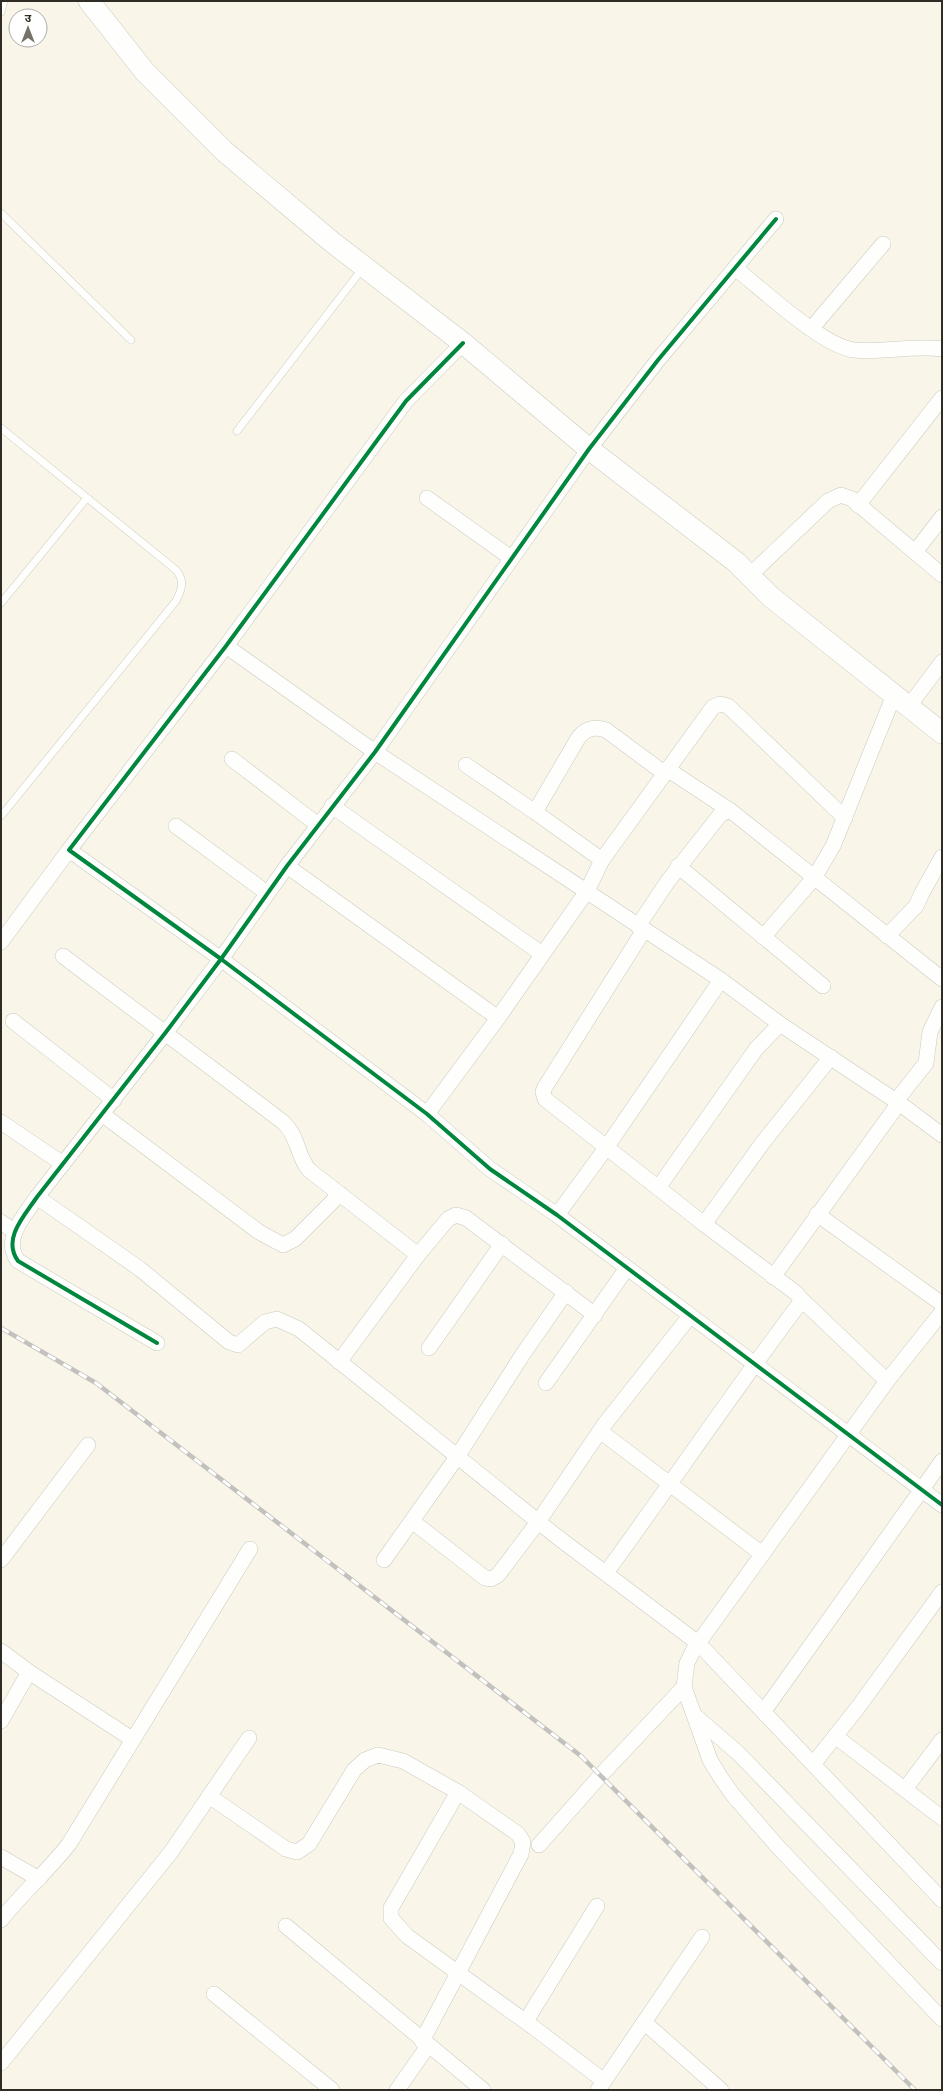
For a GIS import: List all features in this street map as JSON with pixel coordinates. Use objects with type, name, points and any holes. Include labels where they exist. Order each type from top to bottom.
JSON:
[{"type":"street","points":[[89,1],[145,72],[224,151],[332,242],[463,343],[589,449],[736,562],[770,597],[942,734]]},
{"type":"street","points":[[157,1343],[18,1261],[12,1252],[15,1232],[37,1197],[166,1032],[221,959],[287,866],[375,752],[589,449],[658,360],[776,219]]},
{"type":"street","points":[[811,329],[883,244]]},
{"type":"street","points":[[735,268],[811,329],[833,344],[854,350],[875,351],[930,348],[942,349]]},
{"type":"street","points":[[1,942],[69,850],[226,646],[406,401],[463,343]]},
{"type":"street","points":[[858,505],[942,398]]},
{"type":"street","points":[[749,576],[834,497],[841,495],[847,496],[942,575]]},
{"type":"street","points":[[427,498],[511,558]]},
{"type":"street","points":[[915,552],[942,517]]},
{"type":"street","points":[[226,646],[375,752],[721,980],[780,1024],[897,1102],[942,1135]]},
{"type":"street","points":[[764,937],[814,878],[832,846],[844,818],[902,701],[942,662]]},
{"type":"street","points":[[427,1114],[498,1018],[587,891],[602,860],[665,771],[713,707],[720,704],[725,704],[844,818]]},
{"type":"street","points":[[535,812],[576,740],[589,729],[600,728],[606,730],[665,771],[737,814],[814,878],[942,979]]},
{"type":"street","points":[[232,759],[318,825]]},
{"type":"street","points":[[466,765],[602,860]]},
{"type":"street","points":[[332,806],[542,954]]},
{"type":"street","points":[[730,811],[720,815],[678,866],[543,1092],[545,1099],[606,1148],[796,1293],[887,1381]]},
{"type":"street","points":[[176,826],[267,893]]},
{"type":"street","points":[[69,850],[221,959],[427,1114],[490,1169],[557,1215],[754,1364],[849,1433],[942,1505]]},
{"type":"street","points":[[887,936],[916,906],[942,857]]},
{"type":"street","points":[[287,866],[498,1018]]},
{"type":"street","points":[[678,866],[823,986]]},
{"type":"street","points":[[63,956],[284,1122],[293,1132],[304,1164],[418,1255]]},
{"type":"street","points":[[557,1215],[606,1148],[721,980]]},
{"type":"street","points":[[773,1276],[926,1063],[930,1032],[942,1007]]},
{"type":"street","points":[[13,1021],[114,1100]]},
{"type":"street","points":[[658,1188],[756,1049],[780,1024]]},
{"type":"street","points":[[704,1224],[764,1141],[831,1057]]},
{"type":"street","points":[[102,1114],[259,1232],[283,1245],[296,1239],[340,1194]]},
{"type":"street","points":[[1,1122],[63,1164]]},
{"type":"street","points":[[37,1197],[140,1269],[229,1342],[238,1344],[265,1322],[277,1319],[299,1329],[538,1522],[698,1643],[814,1763],[942,1900]]},
{"type":"street","points":[[817,1214],[942,1304]]},
{"type":"street","points":[[339,1362],[418,1255],[448,1219],[456,1215],[466,1218],[595,1314]]},
{"type":"street","points":[[1,1222],[15,1232]]},
{"type":"street","points":[[429,1348],[502,1244]]},
{"type":"street","points":[[546,1382],[627,1268]]},
{"type":"street","points":[[384,1560],[457,1457],[523,1354],[566,1292]]},
{"type":"street","points":[[606,1573],[670,1485],[754,1364],[800,1303],[801,1299]]},
{"type":"street","points":[[942,1312],[887,1381],[698,1643],[687,1663],[684,1687],[710,1760],[733,1795],[779,1848],[942,2019]]},
{"type":"street","points":[[412,1521],[485,1578],[491,1579],[498,1575],[538,1522],[600,1431],[690,1316]]},
{"type":"street","points":[[600,1431],[762,1554]]},
{"type":"street","points":[[1,1560],[88,1445]]},
{"type":"street","points":[[764,1711],[942,1461]]},
{"type":"street","points":[[1,1920],[25,1891],[53,1865],[69,1844],[132,1739],[250,1549]]},
{"type":"street","points":[[814,1763],[942,1592]]},
{"type":"street","points":[[1,1651],[29,1672],[132,1739]]},
{"type":"street","points":[[1,1721],[29,1672]]},
{"type":"street","points":[[539,1845],[601,1775],[684,1687]]},
{"type":"street","points":[[692,1713],[738,1753],[942,1963]]},
{"type":"street","points":[[835,1736],[942,1818]]},
{"type":"street","points":[[1,2064],[171,1852],[249,1738]]},
{"type":"street","points":[[905,1790],[942,1740]]},
{"type":"street","points":[[209,1796],[286,1849],[297,1852],[309,1844],[354,1770],[365,1760],[378,1755],[403,1761],[458,1792],[518,1834],[523,1842],[521,1854],[459,1973],[425,2043],[397,2090]]},
{"type":"street","points":[[458,1792],[391,1908],[391,1918],[398,1928],[526,2021],[601,2086],[702,1937]]},
{"type":"street","points":[[1,1857],[39,1879]]},
{"type":"street","points":[[526,2021],[597,1906]]},
{"type":"street","points":[[286,1926],[483,2090]]},
{"type":"street","points":[[214,1994],[332,2090]]},
{"type":"street","points":[[644,2022],[721,2090]]},
{"type":"lane","points":[[1,12],[4,1]]},
{"type":"lane","points":[[1,213],[131,340]]},
{"type":"lane","points":[[237,430],[364,267]]},
{"type":"lane","points":[[1,428],[176,570],[180,575],[182,587],[176,601],[1,816]]},
{"type":"lane","points":[[1,603],[87,498]]},
{"type":"railway","points":[[1,1328],[96,1383],[581,1756],[915,2090]]},
{"type":"cycle path","points":[[157,1343],[18,1261],[12,1244],[21,1220],[37,1197],[166,1032],[221,959],[287,866],[375,752],[589,449],[658,360],[776,219]]},
{"type":"cycle path","points":[[463,343],[406,401],[226,646],[69,850],[221,959],[427,1114],[490,1169],[557,1215],[942,1505]]}]
